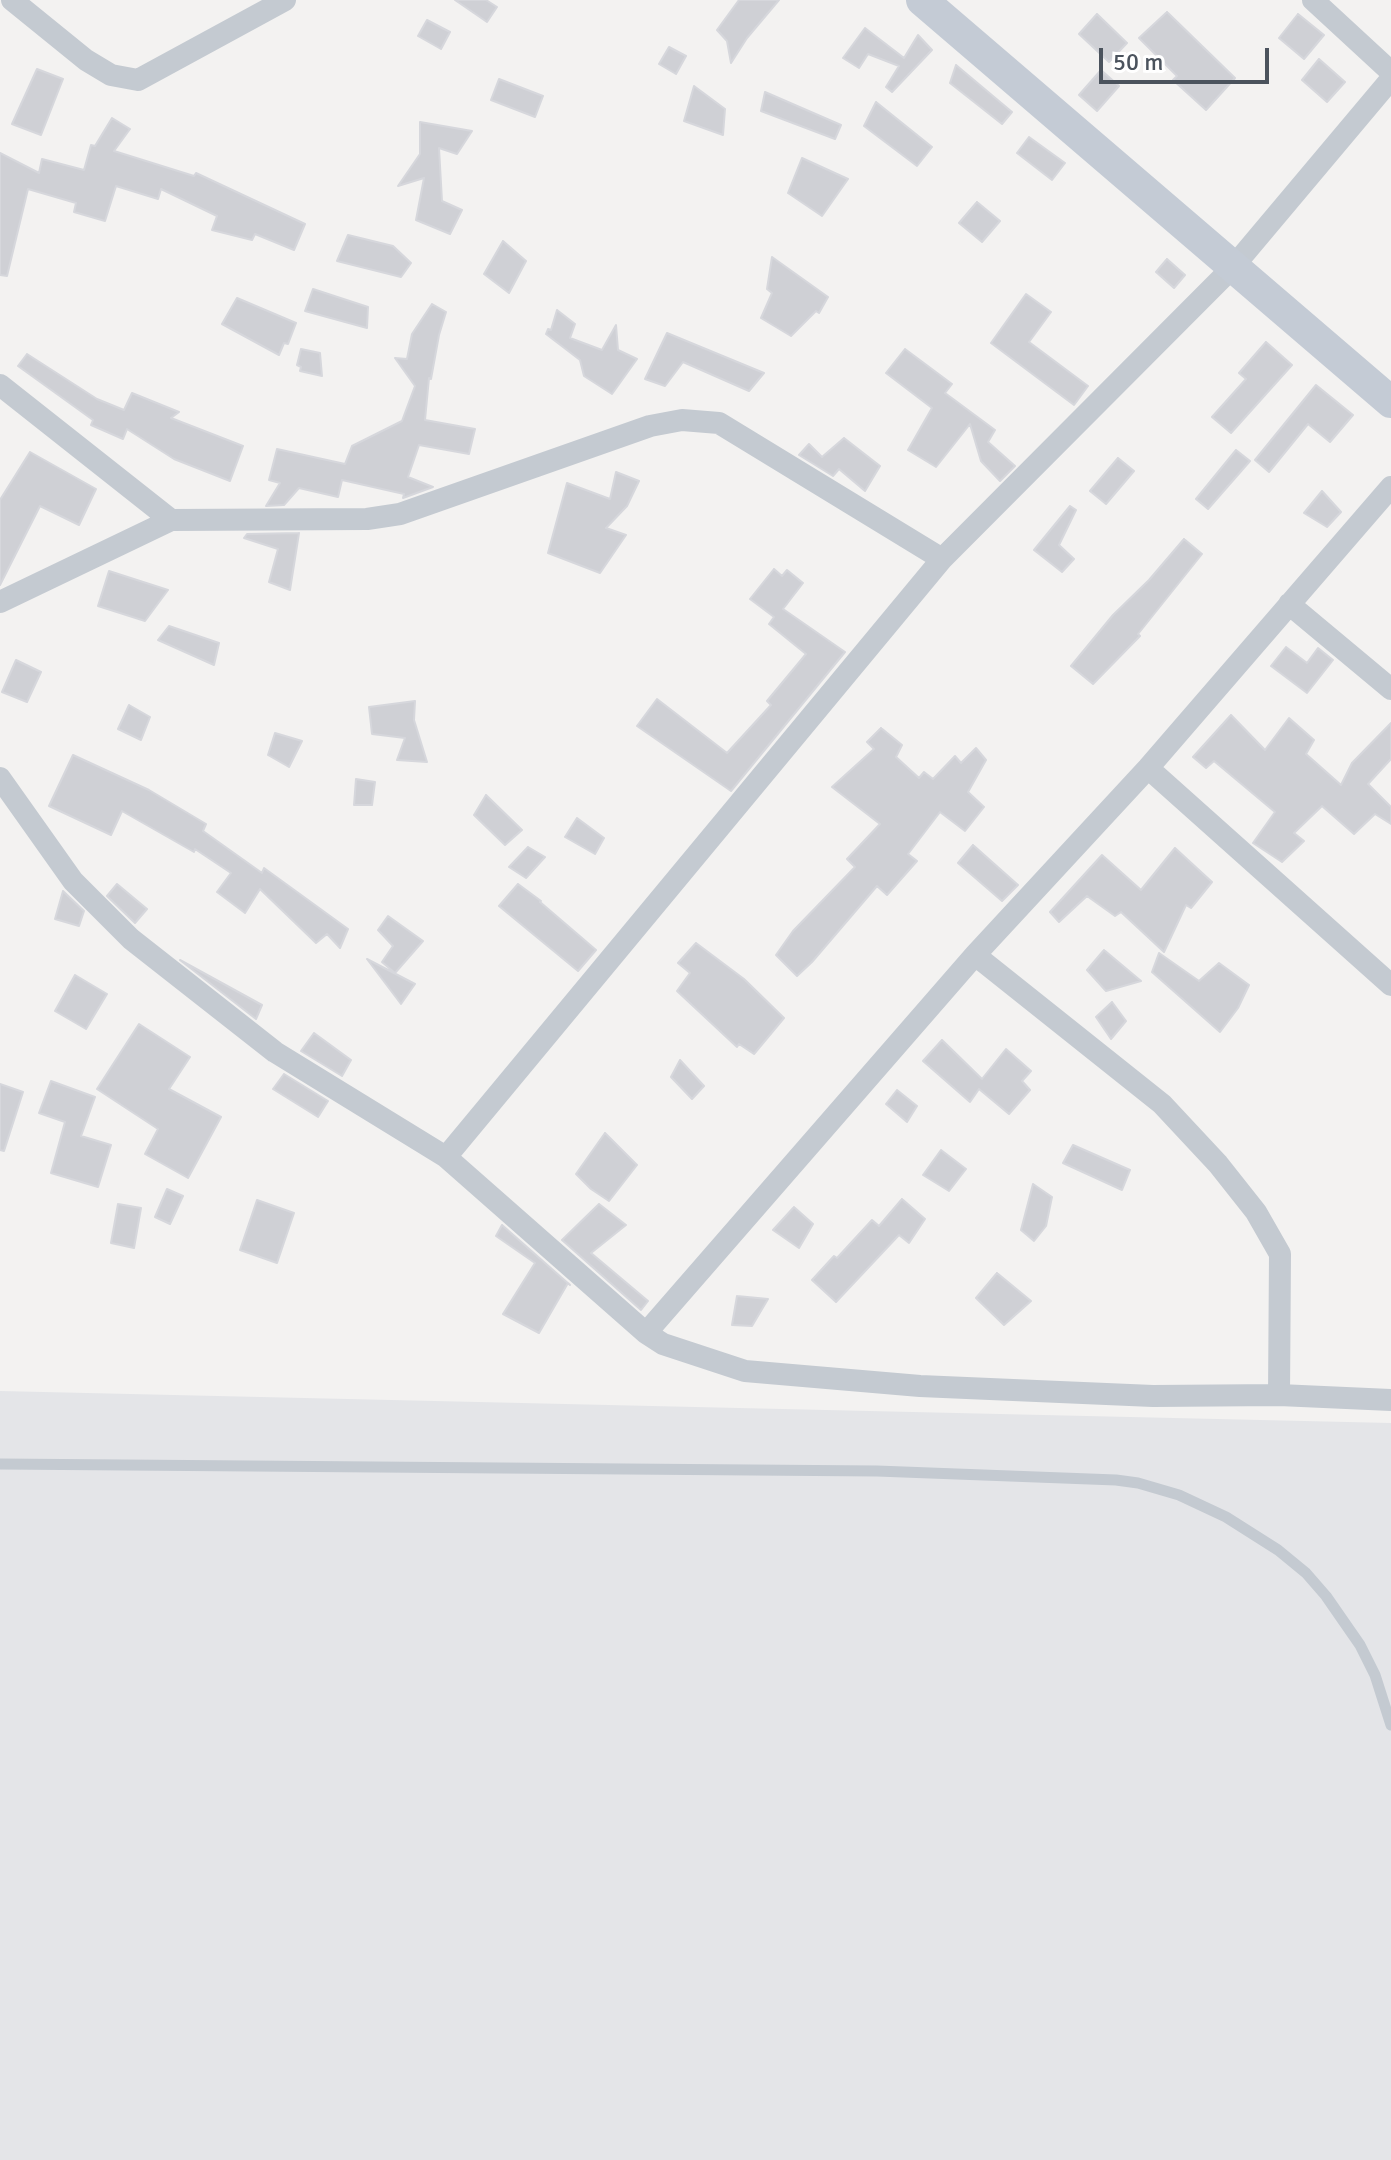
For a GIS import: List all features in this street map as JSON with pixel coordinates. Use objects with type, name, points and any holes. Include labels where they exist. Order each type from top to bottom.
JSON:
[{"type":"street","points":[[12,0],[86,60],[111,75],[138,80],[285,0]]},
{"type":"street","points":[[922,0],[1391,402]]},
{"type":"street","points":[[1313,0],[1391,72]]},
{"type":"street","points":[[446,1157],[942,559],[1233,267],[1391,79]]},
{"type":"street","points":[[0,385],[171,520]]},
{"type":"street","points":[[0,602],[171,520],[367,519],[400,514],[650,426],[682,420],[719,423],[942,559]]},
{"type":"street","points":[[646,1333],[975,955],[1148,768],[1391,487]]},
{"type":"street","points":[[1289,604],[1391,689]]},
{"type":"street","points":[[1148,768],[1391,985]]},
{"type":"street","points":[[0,778],[73,881],[131,939],[275,1052],[446,1157],[646,1333],[663,1344],[745,1371],[920,1386],[1153,1396],[1279,1395],[1391,1400]]},
{"type":"street","points":[[975,955],[1162,1104],[1218,1164],[1256,1212],[1280,1254],[1279,1395]]},
{"type":"lane","points":[[0,1464],[877,1471],[1138,1483],[1179,1495],[1226,1517],[1278,1550],[1306,1573],[1360,1645],[1379,1686],[1391,1725]]},
{"type":"shaded area","points":[[0,1391],[1391,1423],[1391,2160],[0,2160]]},
{"type":"building","points":[[455,0],[486,0],[497,7],[487,22]]},
{"type":"building","points":[[739,0],[779,0],[747,38],[731,63],[727,41],[717,30]]},
{"type":"building","points":[[1167,12],[1235,78],[1206,110],[1173,80],[1177,76],[1139,38]]},
{"type":"building","points":[[1097,14],[1127,43],[1109,62],[1079,34]]},
{"type":"building","points":[[1298,14],[1324,35],[1304,59],[1279,38]]},
{"type":"building","points":[[427,20],[450,32],[441,49],[418,36]]},
{"type":"building","points":[[865,28],[904,58],[918,35],[932,50],[892,92],[886,87],[899,66],[868,54],[859,68],[843,58]]},
{"type":"building","points":[[669,47],[686,56],[676,74],[659,64]]},
{"type":"building","points":[[1319,59],[1345,82],[1327,102],[1302,80]]},
{"type":"building","points":[[956,65],[1012,112],[1002,124],[950,83]]},
{"type":"building","points":[[37,69],[63,79],[41,135],[12,124]]},
{"type":"building","points":[[1101,70],[1119,86],[1097,111],[1079,95]]},
{"type":"building","points":[[499,79],[543,96],[535,117],[491,100]]},
{"type":"building","points":[[694,86],[725,109],[723,135],[684,121]]},
{"type":"building","points":[[765,92],[841,125],[835,139],[761,111]]},
{"type":"building","points":[[876,102],[932,147],[917,166],[864,126]]},
{"type":"building","points":[[112,118],[130,129],[114,151],[194,176],[196,173],[305,224],[294,250],[255,234],[252,240],[212,230],[217,216],[161,189],[158,199],[116,186],[105,221],[74,212],[76,203],[28,189],[7,276],[0,275],[0,153],[39,173],[42,159],[84,170],[91,145],[95,146]]},
{"type":"building","points":[[420,122],[472,131],[457,154],[439,148],[442,201],[462,210],[450,234],[416,220],[424,178],[398,186],[420,154]]},
{"type":"building","points":[[1029,137],[1065,163],[1052,180],[1017,153]]},
{"type":"building","points":[[802,158],[848,179],[822,216],[788,193]]},
{"type":"building","points":[[977,202],[1000,221],[982,242],[959,223]]},
{"type":"building","points":[[348,235],[393,246],[411,263],[401,277],[337,261]]},
{"type":"building","points":[[503,241],[526,261],[509,293],[484,274]]},
{"type":"building","points":[[772,257],[828,297],[819,313],[816,311],[791,336],[761,318],[772,293],[767,289]]},
{"type":"building","points":[[1167,259],[1185,275],[1174,288],[1156,272]]},
{"type":"building","points":[[313,289],[368,307],[367,328],[305,311]]},
{"type":"building","points":[[1026,294],[1051,312],[1029,342],[1088,386],[1074,405],[991,343]]},
{"type":"building","points":[[237,298],[296,323],[288,344],[284,343],[279,355],[222,324]]},
{"type":"building","points":[[432,304],[446,312],[429,378],[425,420],[475,429],[469,454],[419,445],[408,477],[433,487],[403,498],[404,494],[342,480],[338,497],[299,488],[284,505],[266,506],[280,483],[269,480],[277,449],[345,464],[352,446],[402,421],[415,386],[395,358],[407,359],[412,334]]},
{"type":"building","points":[[557,310],[575,324],[570,338],[602,350],[616,325],[618,350],[637,359],[612,394],[584,376],[580,360],[546,334],[548,329],[551,330]]},
{"type":"building","points":[[667,333],[764,373],[749,391],[683,362],[665,386],[645,379]]},
{"type":"building","points":[[1266,342],[1292,365],[1231,433],[1212,417],[1246,379],[1239,373]]},
{"type":"building","points":[[301,349],[320,353],[322,376],[300,371],[301,367],[297,365]]},
{"type":"building","points":[[905,349],[952,384],[945,393],[995,430],[988,442],[1015,466],[1000,481],[981,461],[970,424],[936,467],[908,450],[932,408],[886,373]]},
{"type":"building","points":[[27,354],[97,399],[124,410],[132,393],[179,412],[171,418],[243,446],[230,481],[174,459],[127,429],[123,439],[91,425],[93,420],[18,366]]},
{"type":"building","points":[[1316,385],[1353,415],[1330,442],[1308,424],[1269,472],[1255,460]]},
{"type":"building","points":[[844,438],[880,466],[865,491],[839,469],[833,476],[799,455],[809,444],[822,457]]},
{"type":"building","points":[[1236,450],[1250,461],[1208,509],[1196,499]]},
{"type":"building","points":[[30,452],[96,489],[79,525],[40,506],[0,585],[0,500]]},
{"type":"building","points":[[1118,458],[1134,471],[1106,504],[1090,491]]},
{"type":"building","points":[[616,472],[639,481],[627,506],[606,528],[626,535],[600,573],[548,553],[567,483],[610,499]]},
{"type":"building","points":[[1322,491],[1341,512],[1327,527],[1304,513]]},
{"type":"building","points":[[1070,506],[1076,510],[1059,545],[1074,559],[1062,572],[1034,550]]},
{"type":"building","points":[[299,533],[290,590],[269,582],[278,549],[244,538],[247,534]]},
{"type":"building","points":[[1184,539],[1202,554],[1138,634],[1140,636],[1093,684],[1071,666],[1113,615],[1149,580]]},
{"type":"building","points":[[774,569],[782,576],[787,570],[803,583],[783,609],[845,652],[731,791],[637,726],[657,699],[727,753],[771,705],[767,701],[806,654],[769,624],[774,617],[750,599]]},
{"type":"building","points":[[109,571],[168,590],[145,621],[98,606]]},
{"type":"building","points":[[169,626],[219,643],[214,665],[158,640]]},
{"type":"building","points":[[1286,647],[1307,663],[1318,648],[1333,660],[1307,693],[1271,666]]},
{"type":"building","points":[[16,660],[41,672],[27,702],[2,692]]},
{"type":"building","points":[[415,701],[414,720],[427,762],[397,760],[405,738],[372,734],[369,707]]},
{"type":"building","points":[[129,705],[150,717],[141,740],[118,729]]},
{"type":"building","points":[[1231,715],[1265,750],[1289,718],[1314,740],[1306,754],[1341,785],[1352,763],[1391,723],[1391,759],[1368,784],[1391,807],[1391,824],[1375,814],[1354,834],[1322,806],[1294,833],[1304,841],[1282,862],[1253,843],[1275,812],[1214,761],[1206,768],[1193,757]]},
{"type":"building","points":[[881,728],[902,745],[896,757],[919,778],[924,772],[933,779],[955,756],[961,763],[976,748],[986,760],[968,792],[984,807],[965,831],[940,812],[908,854],[917,861],[887,895],[877,886],[797,976],[776,955],[793,931],[855,867],[847,859],[880,824],[832,787],[874,749],[867,742]]},
{"type":"building","points":[[275,733],[302,741],[289,767],[268,755]]},
{"type":"building","points":[[73,755],[149,790],[206,824],[203,831],[262,873],[264,868],[348,929],[340,948],[327,934],[316,943],[260,889],[245,913],[217,892],[231,873],[195,849],[194,852],[122,811],[111,835],[49,806]]},
{"type":"building","points":[[356,779],[375,782],[372,805],[354,805]]},
{"type":"building","points":[[486,795],[522,830],[505,845],[474,815]]},
{"type":"building","points":[[577,818],[604,838],[595,854],[565,837]]},
{"type":"building","points":[[973,845],[1018,885],[1002,901],[958,863]]},
{"type":"building","points":[[528,847],[545,857],[526,878],[509,867]]},
{"type":"building","points":[[1175,848],[1212,882],[1191,908],[1186,905],[1164,952],[1121,912],[1115,916],[1087,896],[1059,922],[1050,912],[1102,855],[1141,890]]},
{"type":"building","points":[[117,884],[147,909],[135,923],[107,896]]},
{"type":"building","points":[[518,884],[596,950],[578,971],[499,906]]},
{"type":"building","points":[[63,891],[84,911],[79,926],[55,919]]},
{"type":"building","points":[[388,916],[423,941],[395,973],[382,962],[393,946],[378,930]]},
{"type":"building","points":[[696,943],[744,979],[784,1018],[754,1054],[739,1044],[737,1047],[677,991],[690,973],[678,963]]},
{"type":"building","points":[[1104,950],[1141,981],[1106,991],[1087,970]]},
{"type":"building","points":[[1159,953],[1199,981],[1219,963],[1249,985],[1238,1008],[1220,1032],[1152,972]]},
{"type":"building","points":[[367,959],[415,984],[401,1004]]},
{"type":"building","points":[[180,960],[262,1005],[256,1019]]},
{"type":"building","points":[[75,975],[107,994],[86,1029],[55,1011]]},
{"type":"building","points":[[1112,1002],[1126,1021],[1111,1039],[1096,1017]]},
{"type":"building","points":[[139,1024],[190,1057],[169,1089],[221,1117],[188,1178],[145,1154],[158,1129],[97,1089]]},
{"type":"building","points":[[314,1033],[351,1060],[342,1076],[301,1051]]},
{"type":"building","points":[[942,1040],[982,1079],[1006,1049],[1031,1071],[1022,1081],[1030,1090],[1009,1114],[979,1089],[970,1102],[923,1061]]},
{"type":"building","points":[[680,1060],[704,1086],[692,1099],[671,1077]]},
{"type":"building","points":[[284,1074],[328,1101],[318,1117],[273,1089]]},
{"type":"building","points":[[51,1081],[95,1097],[81,1136],[111,1145],[98,1187],[51,1173],[65,1122],[39,1113]]},
{"type":"building","points":[[0,1084],[23,1092],[4,1151],[0,1150]]},
{"type":"building","points":[[897,1090],[917,1106],[907,1122],[886,1104]]},
{"type":"building","points":[[605,1133],[637,1165],[609,1201],[576,1174]]},
{"type":"building","points":[[1073,1145],[1130,1170],[1122,1190],[1063,1163]]},
{"type":"building","points":[[941,1150],[966,1169],[949,1191],[923,1175]]},
{"type":"building","points":[[1033,1184],[1052,1197],[1046,1226],[1034,1241],[1021,1230]]},
{"type":"building","points":[[167,1189],[183,1196],[170,1224],[155,1217]]},
{"type":"building","points":[[902,1199],[925,1219],[909,1243],[899,1235],[836,1302],[812,1280],[872,1220],[879,1226]]},
{"type":"building","points":[[257,1200],[294,1213],[277,1263],[240,1250]]},
{"type":"building","points":[[118,1204],[141,1208],[134,1248],[111,1243]]},
{"type":"building","points":[[599,1204],[626,1225],[591,1253],[648,1301],[641,1310],[562,1240]]},
{"type":"building","points":[[794,1207],[813,1224],[799,1248],[773,1230]]},
{"type":"building","points":[[502,1225],[568,1283],[539,1333],[503,1314],[535,1263],[496,1236]]},
{"type":"building","points":[[997,1273],[1031,1301],[1004,1325],[976,1298]]},
{"type":"building","points":[[737,1296],[768,1299],[752,1326],[732,1325]]}]
